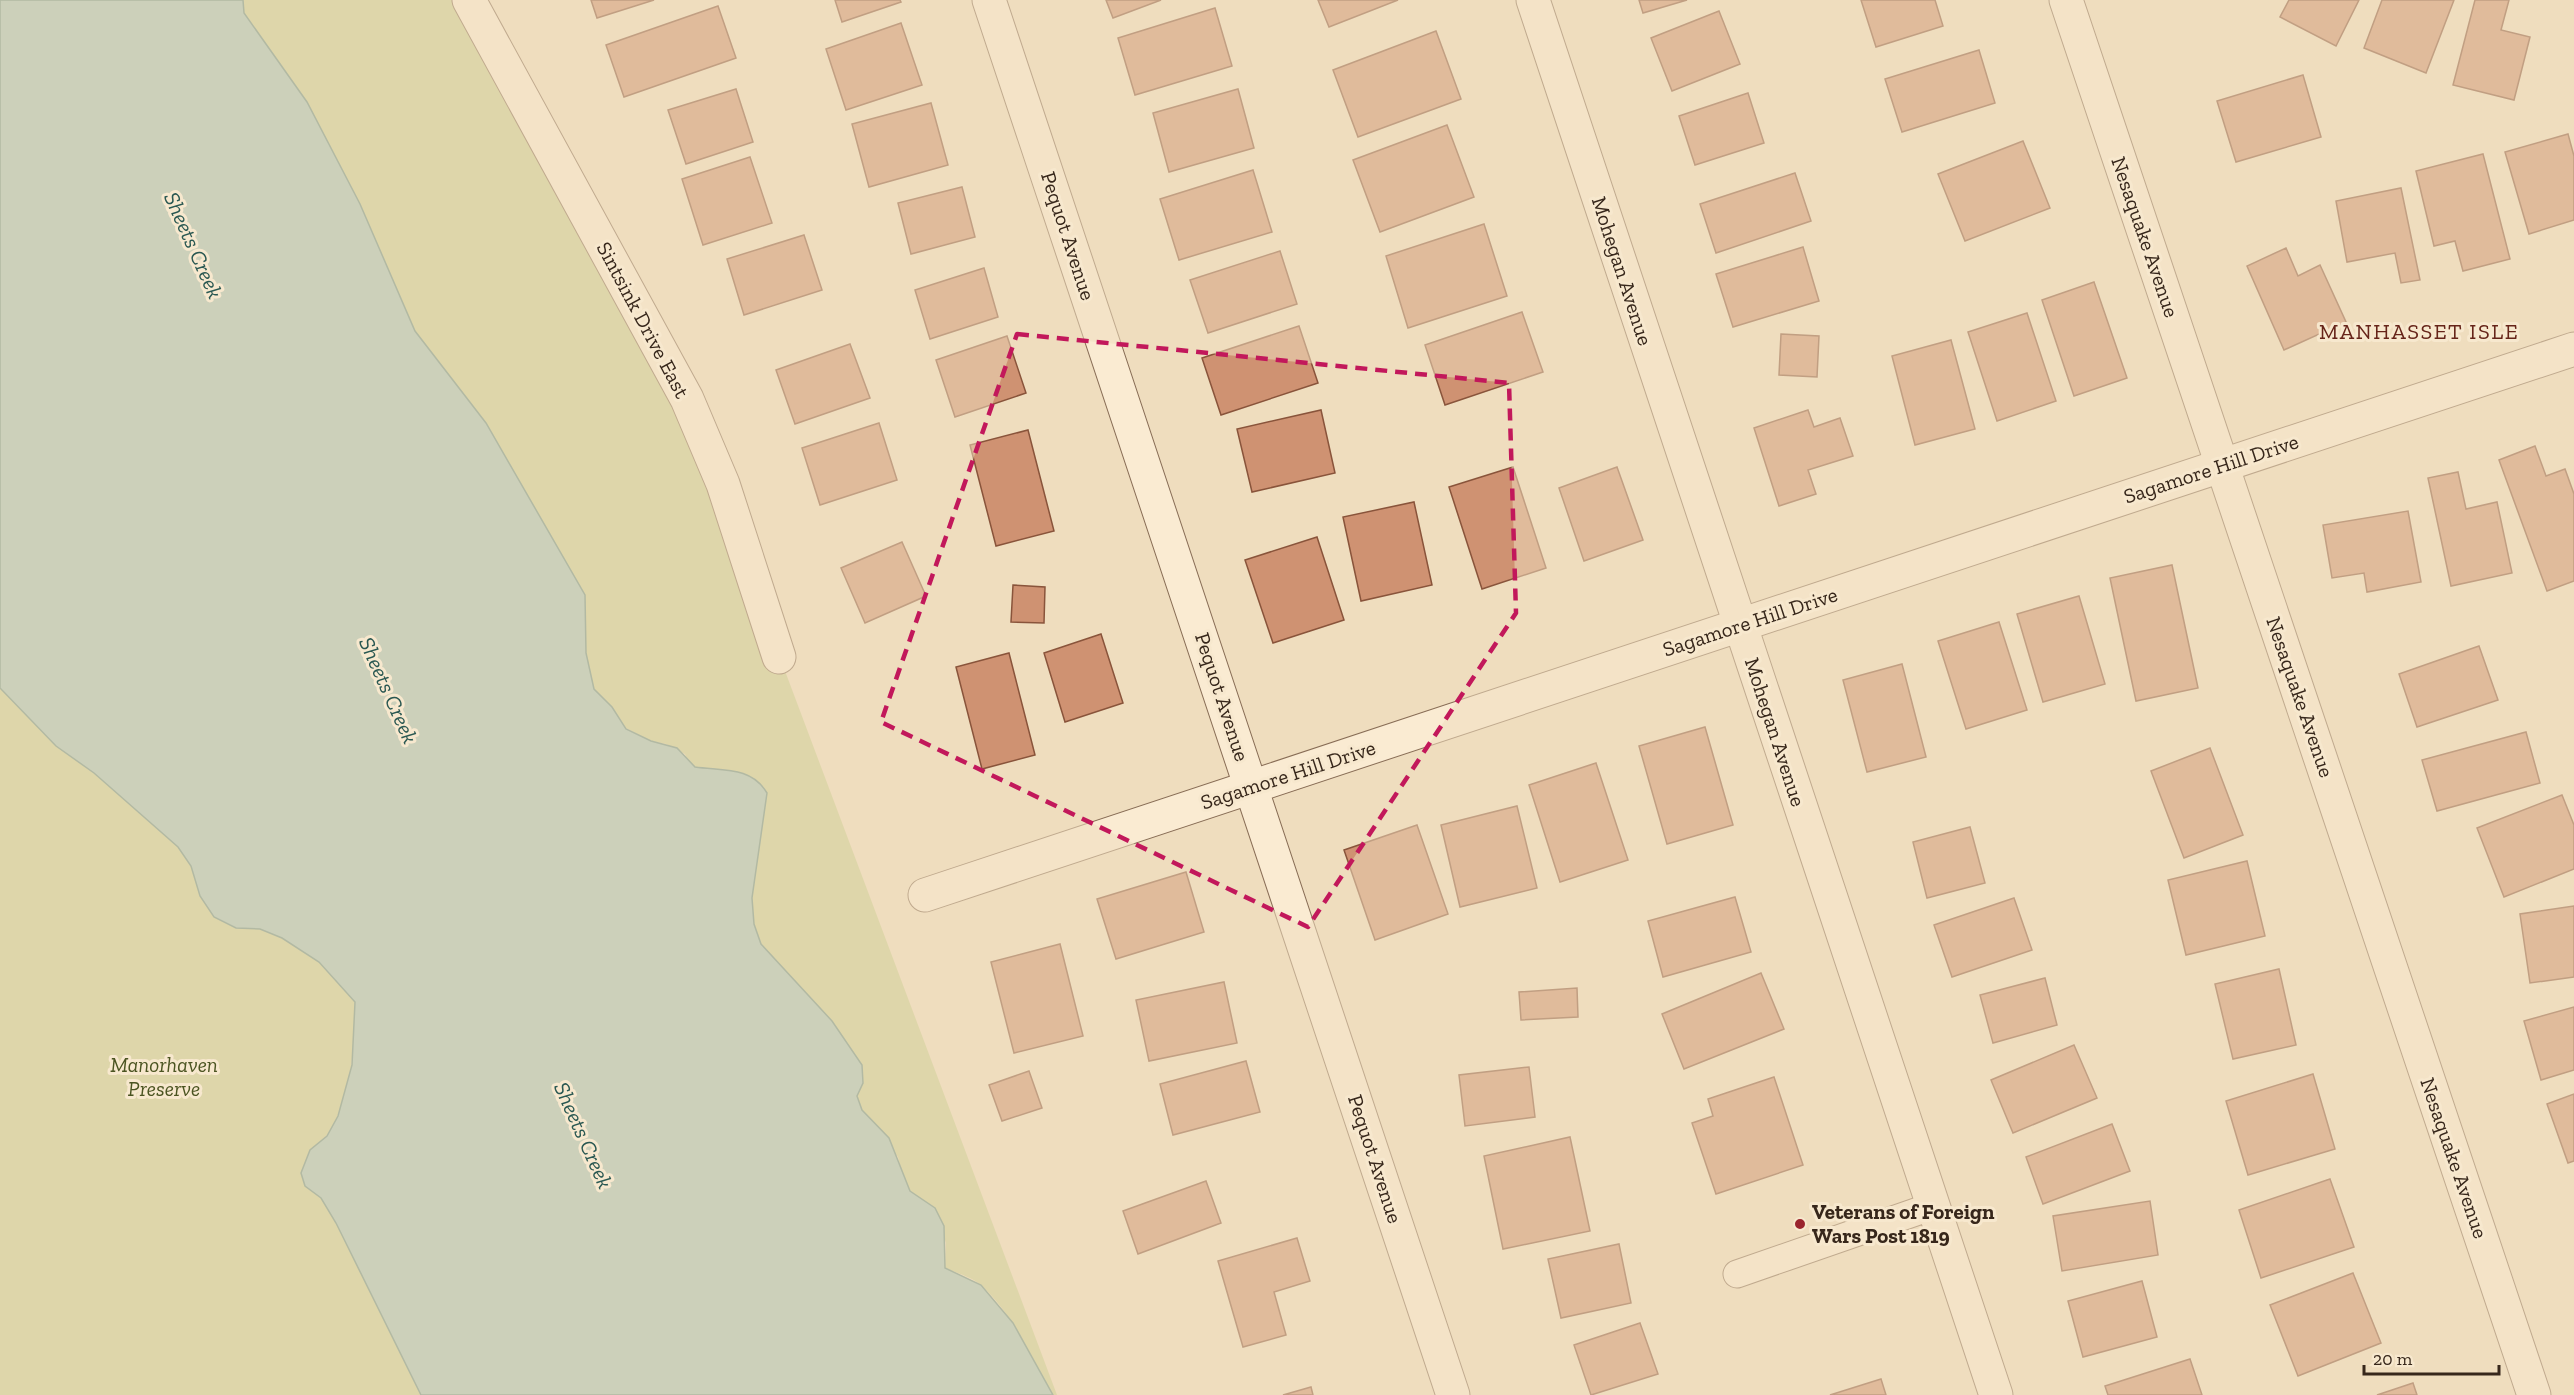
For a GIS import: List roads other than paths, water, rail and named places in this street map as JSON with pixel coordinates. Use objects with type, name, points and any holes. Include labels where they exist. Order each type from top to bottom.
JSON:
[{"type":"street","name":"Sintsink Drive East","points":[[469,0],[687,399],[723,484],[779,657]]},
{"type":"street","name":"Pequot Avenue","points":[[989,0],[1453,1395]]},
{"type":"street","name":"Mohegan Avenue","points":[[1533,0],[1996,1395]]},
{"type":"street","name":"Nesaquake Avenue","points":[[2066,0],[2534,1395]]},
{"type":"street","name":"Sagamore Hill Drive","points":[[925,895],[2574,349]]},
{"type":"lane","points":[[1737,1274],[1933,1206]]},
{"type":"water","name":"Sheets Creek","points":[[0,0],[243,0],[244,13],[307,102],[360,204],[415,331],[486,423],[585,595],[586,653],[594,689],[612,707],[626,729],[651,741],[677,748],[695,767],[735,771],[753,778],[767,793],[752,898],[754,924],[761,944],[832,1021],[862,1065],[863,1083],[857,1096],[862,1110],[889,1138],[910,1191],[935,1208],[944,1226],[945,1268],[981,1285],[1013,1323],[1053,1395],[421,1395],[336,1223],[321,1198],[305,1186],[301,1173],[310,1150],[327,1136],[338,1116],[352,1065],[355,1002],[319,962],[282,938],[260,929],[236,928],[214,917],[200,896],[191,866],[178,847],[94,773],[56,746],[0,688]]},
{"type":"place","name":"Veterans of Foreign Wars Post 1819","points":[[1800,1224]]},
{"type":"district","name":"MANHASSET ISLE","points":[[2419,331]]},
{"type":"park label","name":"Manorhaven Preserve","points":[[164,1077]]}]
